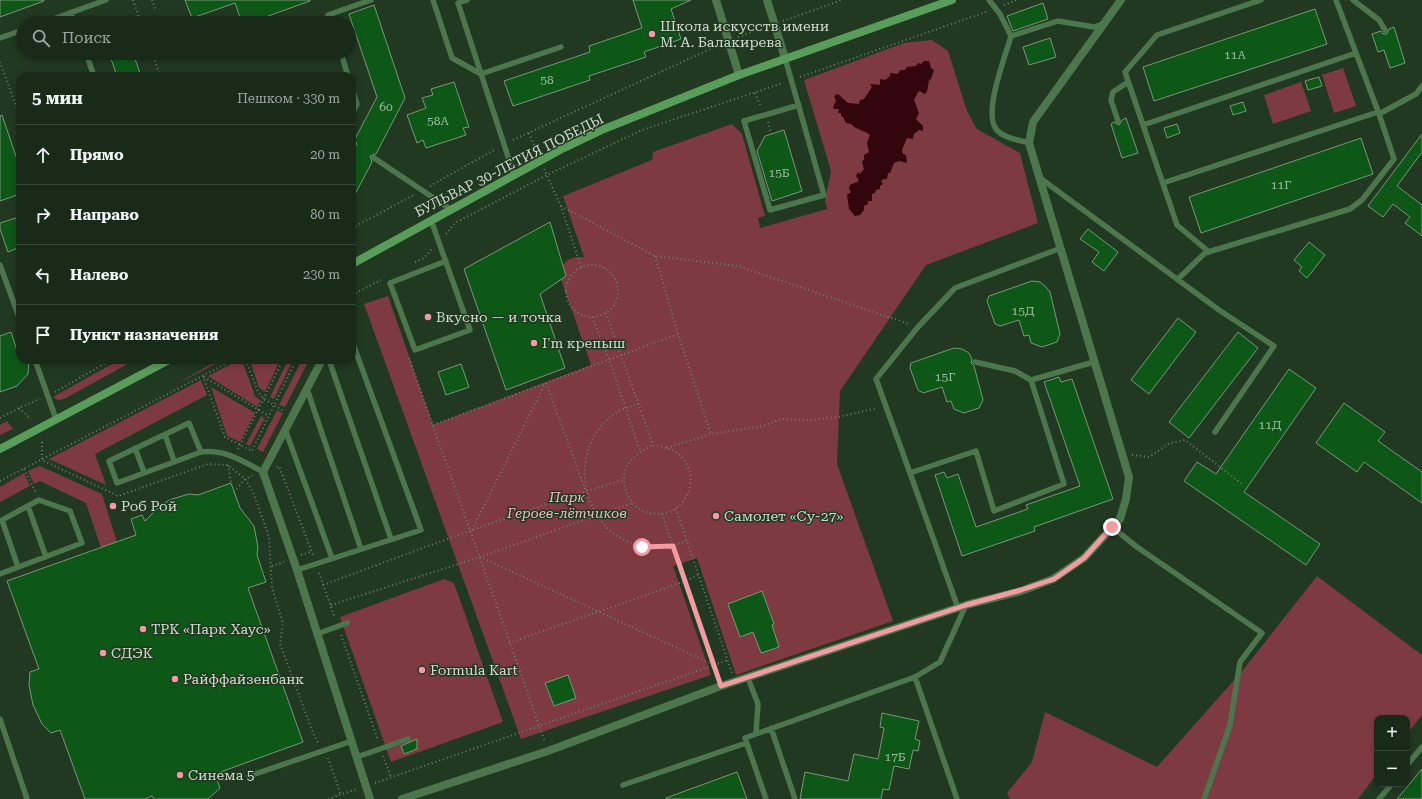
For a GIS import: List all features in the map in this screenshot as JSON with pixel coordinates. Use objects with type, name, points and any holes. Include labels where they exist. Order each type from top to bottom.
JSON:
[{"type":"main road","name":"БУЛЬВАР 30-ЛЕТИЯ ПОБЕДЫ","points":[[356,262],[514,175],[604,129],[739,75],[952,0]]},
{"type":"main road","points":[[0,449],[161,364]]},
{"type":"street","points":[[716,0],[739,75]]},
{"type":"street","points":[[767,0],[785,58]]},
{"type":"street","points":[[402,799],[548,751],[721,686],[962,606],[1021,590],[1054,579],[1084,558],[1120,519],[1126,499],[1129,477],[1029,143],[1033,122],[1121,0]]},
{"type":"street","points":[[320,364],[262,472],[297,570],[370,799]]},
{"type":"lane","points":[[62,16],[106,0]]},
{"type":"lane","points":[[328,16],[371,0]]},
{"type":"lane","points":[[433,0],[452,58],[481,74],[561,48]]},
{"type":"lane","points":[[467,0],[458,3],[514,175]]},
{"type":"lane","points":[[989,0],[996,8],[1011,36],[992,105],[992,118],[996,128],[1004,135],[1029,143]]},
{"type":"lane","points":[[1209,252],[1177,226],[1124,72],[1157,35],[1258,0]]},
{"type":"lane","points":[[1178,279],[1205,253],[1350,209],[1362,200],[1394,159],[1336,0]]},
{"type":"lane","points":[[1353,0],[1379,20],[1384,30]]},
{"type":"lane","points":[[1011,36],[1058,21],[1094,27],[1105,24]]},
{"type":"lane","points":[[0,38],[16,32]]},
{"type":"lane","points":[[1143,125],[1356,53]]},
{"type":"lane","points":[[785,58],[792,80],[799,105],[824,195],[770,210],[744,121],[799,105]]},
{"type":"lane","points":[[88,60],[93,72]]},
{"type":"lane","points":[[343,60],[347,72]]},
{"type":"lane","points":[[1118,121],[1110,100],[1113,92],[1128,82]]},
{"type":"lane","points":[[1163,183],[1378,113],[1416,94],[1422,86]]},
{"type":"lane","points":[[374,158],[450,210]]},
{"type":"lane","points":[[1038,177],[1219,310],[1274,346],[1215,432]]},
{"type":"lane","points":[[431,220],[446,260],[470,330],[415,350],[390,283],[446,260]]},
{"type":"lane","points":[[766,799],[745,738],[915,677],[940,662],[962,606],[910,473],[876,380],[918,327],[955,288],[1061,248]]},
{"type":"lane","points":[[0,264],[16,307]]},
{"type":"lane","points":[[297,570],[421,530],[356,352]]},
{"type":"lane","points":[[975,362],[1014,371],[1031,380],[1094,362]]},
{"type":"lane","points":[[36,364],[56,419]]},
{"type":"lane","points":[[331,364],[391,539]]},
{"type":"lane","points":[[910,473],[976,451],[994,511],[1064,484],[1031,380]]},
{"type":"lane","points":[[307,389],[361,549]]},
{"type":"lane","points":[[201,452],[189,423],[109,461],[117,483],[174,461],[201,452],[214,450],[232,456],[262,472]]},
{"type":"lane","points":[[285,430],[332,558]]},
{"type":"lane","points":[[165,434],[174,461]]},
{"type":"lane","points":[[135,448],[144,472]]},
{"type":"lane","points":[[0,574],[82,543],[70,511],[39,500],[1,520],[18,567]]},
{"type":"lane","points":[[28,506],[46,557]]},
{"type":"lane","points":[[1112,527],[1137,547],[1262,633],[1240,662],[1230,725],[1204,799]]},
{"type":"lane","points":[[318,634],[347,623]]},
{"type":"lane","points":[[915,677],[957,799]]},
{"type":"lane","points":[[748,678],[758,704],[756,733]]},
{"type":"lane","points":[[0,719],[27,799]]},
{"type":"lane","points":[[771,728],[795,799]]},
{"type":"lane","points":[[357,757],[408,739]]},
{"type":"lane","points":[[249,776],[352,741]]},
{"type":"lane","points":[[622,785],[746,743]]},
{"type":"lane","points":[[1410,761],[1422,747]]},
{"type":"lane","points":[[1380,799],[1390,787]]},
{"type":"path","points":[[133,0],[139,16]]},
{"type":"path","points":[[152,0],[156,11]]},
{"type":"path","points":[[356,226],[504,144],[728,40],[842,0]]},
{"type":"path","points":[[413,264],[424,258],[456,223],[547,176],[642,130],[792,80],[1017,0]]},
{"type":"path","points":[[154,60],[159,72]]},
{"type":"path","points":[[0,62],[16,106]]},
{"type":"path","points":[[547,176],[561,206],[581,267]]},
{"type":"path","points":[[561,206],[655,256],[738,266],[918,327]]},
{"type":"path","points":[[655,256],[678,334],[711,434]]},
{"type":"path","points":[[591,264],[608,269],[618,286],[616,303],[606,313],[592,317],[580,314],[570,304],[566,287],[571,275],[581,267],[591,264]]},
{"type":"path","points":[[356,293],[382,280],[384,285]]},
{"type":"path","points":[[606,313],[653,445]]},
{"type":"path","points":[[592,317],[609,359],[640,451]]},
{"type":"path","points":[[433,425],[678,334]]},
{"type":"path","points":[[408,354],[471,531],[537,725],[548,751]]},
{"type":"path","points":[[0,418],[48,396],[104,364]]},
{"type":"path","points":[[0,481],[226,364]]},
{"type":"path","points":[[248,364],[258,392],[264,399],[292,417]]},
{"type":"path","points":[[231,483],[228,465],[232,456],[241,445],[282,364]]},
{"type":"path","points":[[203,376],[225,437],[252,451],[294,364]]},
{"type":"path","points":[[203,376],[258,411],[269,416]]},
{"type":"path","points":[[546,382],[596,515],[613,534],[642,547],[673,546],[687,541]]},
{"type":"path","points":[[471,531],[546,382]]},
{"type":"path","points":[[586,491],[584,462],[590,442],[601,426],[611,416],[626,408],[639,404]]},
{"type":"path","points":[[667,448],[711,434],[763,426],[780,419],[810,420],[839,417],[886,406]]},
{"type":"path","points":[[19,408],[31,419]]},
{"type":"path","points":[[1121,453],[1149,457],[1170,443],[1185,440],[1242,484]]},
{"type":"path","points":[[42,442],[42,460]]},
{"type":"path","points":[[653,445],[667,448],[680,455],[688,466],[691,483],[687,496],[676,509],[662,514],[652,514],[643,511],[632,504],[626,493],[623,480],[629,461],[640,451],[653,445]]},
{"type":"path","points":[[42,460],[118,496],[208,464],[228,465],[245,479],[253,492],[269,537],[272,566],[272,588],[283,623],[280,644],[313,733],[330,762],[341,795]]},
{"type":"path","points":[[234,492],[245,479],[280,466],[324,584],[391,777]]},
{"type":"path","points":[[24,469],[32,485]]},
{"type":"path","points":[[324,584],[586,491],[623,480]]},
{"type":"path","points":[[331,605],[480,557],[596,515],[632,504]]},
{"type":"path","points":[[676,509],[735,682]]},
{"type":"path","points":[[662,514],[721,686]]},
{"type":"path","points":[[480,557],[714,665]]},
{"type":"path","points":[[509,643],[686,581],[699,574]]},
{"type":"path","points":[[328,799],[727,660]]},
{"type":"green space","name":"Парк Героев-лётчиков","points":[[932,40],[948,51],[967,111],[977,129],[1020,153],[1038,223],[926,265],[840,391],[837,464],[893,621],[736,675],[697,558],[673,566],[711,675],[521,739],[364,304],[388,296],[433,425],[591,365],[558,271],[572,258],[584,257],[563,196],[652,160],[653,152],[732,124],[742,134],[765,216],[758,218],[760,228],[827,209],[825,200],[831,171],[804,80],[904,43]]},
{"type":"green space","points":[[1343,68],[1356,106],[1334,113],[1322,75]]},
{"type":"green space","points":[[1301,82],[1311,111],[1273,124],[1264,95]]},
{"type":"green space","points":[[112,364],[128,364],[64,399],[58,400],[53,397]]},
{"type":"green space","points":[[211,364],[215,364],[175,385]]},
{"type":"green space","points":[[231,364],[243,364],[255,396],[261,401],[257,407],[208,376]]},
{"type":"green space","points":[[251,364],[278,364],[265,392],[259,388]]},
{"type":"green space","points":[[286,364],[291,364],[274,399],[270,397]]},
{"type":"green space","points":[[300,364],[307,364],[285,407],[279,405]]},
{"type":"green space","points":[[201,380],[207,395],[95,454],[106,485],[49,459]]},
{"type":"green space","points":[[211,387],[255,413],[240,442],[227,436]]},
{"type":"green space","points":[[277,410],[283,413],[263,452],[257,449]]},
{"type":"green space","points":[[261,416],[265,418],[250,446],[246,444]]},
{"type":"green space","points":[[7,421],[13,429],[0,435],[0,425]]},
{"type":"green space","points":[[40,466],[102,494],[117,542],[101,548],[86,503],[40,481],[34,484],[28,471]]},
{"type":"green space","points":[[24,473],[30,486],[0,502],[0,487]]},
{"type":"green space","points":[[1317,576],[1422,655],[1422,715],[1410,730],[1410,715],[1374,715],[1374,778],[1358,799],[1010,799],[1007,793],[1032,762],[1045,712],[1157,767],[1243,670]]},
{"type":"green space","name":"Formula Kart","points":[[444,579],[454,583],[503,722],[391,762],[340,617]]},
{"type":"shaded area","points":[[924,61],[929,61],[931,68],[934,70],[931,79],[929,80],[927,92],[924,94],[920,91],[918,92],[914,100],[919,113],[916,119],[923,126],[923,131],[919,130],[914,134],[913,139],[907,138],[902,150],[903,154],[906,155],[907,163],[899,161],[894,163],[890,173],[888,173],[887,179],[881,181],[883,184],[880,186],[880,189],[876,190],[875,193],[872,194],[872,201],[868,201],[868,204],[864,206],[864,210],[860,215],[855,216],[849,209],[847,195],[851,192],[849,189],[850,185],[859,181],[856,176],[858,172],[860,174],[864,169],[862,162],[864,155],[869,152],[867,143],[870,135],[855,128],[851,124],[846,123],[841,116],[841,113],[838,113],[839,109],[834,109],[833,107],[836,101],[834,96],[838,94],[848,103],[859,104],[860,100],[864,99],[872,87],[870,84],[880,85],[880,79],[885,80],[890,76],[890,73],[898,74],[900,70],[905,70],[907,67],[916,66],[918,63],[921,64]]},
{"type":"building","points":[[0,0],[44,0],[44,1],[0,17]]},
{"type":"building","points":[[185,0],[310,0],[268,16],[240,16],[235,3],[198,16],[191,16]]},
{"type":"building","points":[[633,0],[691,0],[671,9],[681,39],[644,52],[646,57],[589,76],[590,80],[513,106],[504,81],[590,52],[589,46],[642,28]]},
{"type":"building","points":[[1043,3],[1048,19],[1013,31],[1007,16]]},
{"type":"building","points":[[374,5],[405,98],[376,154],[370,156],[372,162],[356,192],[356,137],[377,97],[356,35],[356,16],[350,16],[349,14]]},
{"type":"building","points":[[1315,9],[1327,44],[1154,101],[1143,67]]},
{"type":"building","points":[[1394,27],[1405,63],[1390,68],[1384,50],[1378,52],[1372,34],[1381,31],[1383,34],[1387,34],[1389,29]]},
{"type":"building","points":[[1050,38],[1056,57],[1029,65],[1023,47]]},
{"type":"building","points":[[111,60],[135,60],[140,72],[116,72]]},
{"type":"building","points":[[1319,77],[1322,86],[1308,90],[1305,81]]},
{"type":"building","points":[[454,82],[469,127],[463,128],[466,135],[426,148],[423,140],[417,143],[407,115],[426,108],[422,98],[433,95],[431,89]]},
{"type":"building","points":[[1243,102],[1246,111],[1233,115],[1230,106]]},
{"type":"building","points":[[2,115],[16,156],[16,195],[0,201],[0,116]]},
{"type":"building","points":[[1126,118],[1138,153],[1122,158],[1111,124],[1114,122],[1119,125],[1122,120]]},
{"type":"building","points":[[1177,124],[1180,133],[1167,138],[1164,128]]},
{"type":"building","points":[[784,130],[802,191],[772,201],[757,151],[765,136]]},
{"type":"building","points":[[1422,134],[1422,152],[1397,186],[1422,205],[1422,236],[1405,223],[1410,217],[1393,204],[1383,217],[1368,206]]},
{"type":"building","points":[[1361,138],[1373,174],[1201,233],[1189,197]]},
{"type":"building","points":[[16,218],[16,249],[8,252],[0,229],[0,223]]},
{"type":"building","points":[[550,222],[566,276],[540,294],[565,368],[506,390],[464,269]]},
{"type":"building","points":[[1088,229],[1118,252],[1104,271],[1092,262],[1099,252],[1080,239]]},
{"type":"building","points":[[1309,242],[1325,255],[1307,278],[1299,271],[1302,267],[1294,260]]},
{"type":"building","points":[[1032,281],[1040,282],[1050,292],[1060,334],[1057,342],[1042,347],[1031,343],[1029,335],[1024,336],[1019,320],[1000,326],[995,324],[987,301],[989,296]]},
{"type":"building","points":[[1178,318],[1196,332],[1149,394],[1131,380]]},
{"type":"building","points":[[11,332],[16,348],[16,364],[29,364],[28,374],[17,386],[0,392],[0,336]]},
{"type":"building","points":[[1238,332],[1258,348],[1189,438],[1169,422]]},
{"type":"building","points":[[954,348],[962,349],[969,353],[983,400],[979,408],[964,413],[954,409],[951,401],[947,402],[942,387],[923,393],[918,390],[910,368],[911,363]]},
{"type":"building","points":[[461,364],[469,387],[446,395],[438,372]]},
{"type":"building","points":[[1289,369],[1316,388],[1244,492],[1320,544],[1306,565],[1184,481],[1197,462],[1216,474]]},
{"type":"building","points":[[1059,377],[1061,382],[1072,379],[1113,499],[1034,527],[1035,531],[962,556],[935,475],[944,472],[947,478],[958,474],[976,527],[1028,509],[1026,505],[1080,486],[1044,382]]},
{"type":"building","points":[[1344,403],[1385,432],[1378,441],[1422,472],[1422,503],[1364,462],[1357,472],[1316,443]]},
{"type":"building","name":"ТРК «Парк Хаус»","points":[[231,483],[240,508],[254,526],[258,547],[257,555],[266,582],[248,588],[303,742],[215,774],[220,788],[208,799],[154,799],[152,796],[145,799],[85,799],[60,730],[51,733],[42,724],[33,705],[29,685],[30,672],[39,669],[7,581],[136,535],[131,519],[142,515],[145,521],[169,500],[189,494],[198,495]]},
{"type":"building","points":[[762,591],[774,624],[772,625],[779,647],[761,653],[753,632],[740,637],[728,604]]},
{"type":"building","points":[[568,675],[576,698],[554,706],[545,683]]},
{"type":"building","points":[[882,713],[919,721],[915,739],[920,741],[918,751],[913,750],[909,769],[894,766],[889,790],[883,789],[881,799],[800,799],[805,772],[848,781],[854,754],[878,759],[884,728],[880,727]]},
{"type":"building","points":[[417,739],[417,749],[404,754],[401,746]]},
{"type":"building","points":[[1422,769],[1422,799],[1397,799],[1407,787],[1410,787],[1410,783]]},
{"type":"building","points":[[737,772],[747,799],[666,799],[666,798]]},
{"type":"place","name":"Школа искусств имени М. А. Балакирева","points":[[652,34]]},
{"type":"place","name":"Вкусно — и точка","points":[[428,317]]},
{"type":"place","name":"I'm крепыш","points":[[534,343]]},
{"type":"place","name":"Роб Рой","points":[[113,506]]},
{"type":"place","name":"Самолет «Су-27»","points":[[716,516]]},
{"type":"place","name":"ТРК «Парк Хаус»","points":[[143,629]]},
{"type":"place","name":"СДЭК","points":[[103,653]]},
{"type":"place","name":"Formula Kart","points":[[422,670]]},
{"type":"place","name":"Райффайзенбанк","points":[[175,679]]},
{"type":"place","name":"Синема 5","points":[[180,775]]},
{"type":"route","points":[[642,547],[673,546],[721,686],[966,605],[1054,579],[1084,558],[1112,527]]}]
